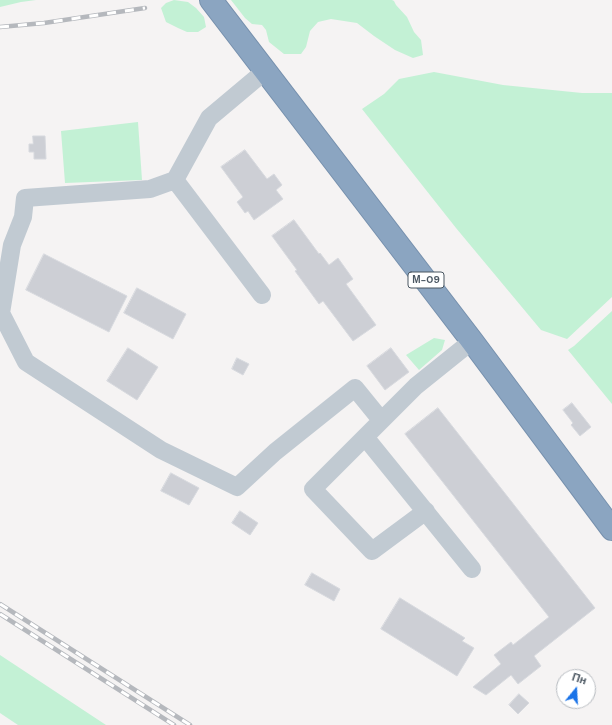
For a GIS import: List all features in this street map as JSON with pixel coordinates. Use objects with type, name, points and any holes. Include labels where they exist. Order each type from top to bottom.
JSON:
[{"type":"highway","name":"М-09","points":[[211,0],[472,341],[612,529]]},
{"type":"lane","points":[[265,71],[209,118],[175,180],[150,189],[25,198],[23,217],[12,245],[1,313],[8,344],[26,362],[161,450],[237,487],[275,452],[355,388],[381,420]]},
{"type":"lane","points":[[175,180],[262,295]]},
{"type":"lane","points":[[426,511],[372,551],[313,488],[416,386],[472,341]]},
{"type":"lane","points":[[365,437],[472,569]]},
{"type":"green space","points":[[0,0],[36,0],[0,7]]},
{"type":"green space","points":[[174,0],[188,2],[196,8],[204,17],[206,27],[198,32],[187,32],[166,22],[161,8],[166,3]]},
{"type":"green space","points":[[231,0],[392,0],[407,17],[414,32],[421,40],[423,55],[413,58],[395,50],[357,23],[331,19],[318,22],[310,31],[306,47],[301,54],[284,54],[269,42],[266,30],[262,25],[252,24],[245,18]]},
{"type":"green space","points":[[434,72],[503,85],[582,93],[612,93],[612,297],[567,339],[541,330],[456,228],[362,109],[384,94],[399,79]]},
{"type":"green space","points":[[138,122],[142,180],[65,183],[61,131]]},
{"type":"green space","points":[[612,311],[612,404],[568,350]]},
{"type":"green space","points":[[434,338],[445,340],[442,350],[419,370],[406,355]]},
{"type":"green space","points":[[0,655],[106,725],[18,725],[0,713]]},
{"type":"building","points":[[33,136],[45,136],[46,159],[34,159],[34,152],[29,152],[29,144],[33,144]]},
{"type":"building","points":[[245,150],[267,179],[274,174],[282,185],[276,190],[283,199],[254,220],[248,211],[245,213],[237,202],[243,197],[221,167]]},
{"type":"building","points":[[294,220],[329,265],[338,258],[353,279],[346,284],[376,325],[353,341],[323,301],[319,304],[295,271],[297,270],[272,236]]},
{"type":"building","points":[[44,254],[127,296],[109,332],[26,290]]},
{"type":"building","points":[[137,288],[186,314],[173,339],[124,313]]},
{"type":"building","points":[[128,348],[158,367],[137,400],[107,381]]},
{"type":"building","points":[[391,348],[409,372],[385,390],[367,366]]},
{"type":"building","points":[[237,358],[249,364],[243,375],[232,369]]},
{"type":"building","points":[[572,403],[591,427],[580,436],[571,425],[573,423],[563,410]]},
{"type":"building","points":[[438,408],[595,608],[534,656],[541,666],[518,684],[511,675],[486,695],[473,687],[501,664],[494,655],[511,642],[513,645],[549,617],[405,434]]},
{"type":"building","points":[[171,473],[199,488],[189,505],[161,491]]},
{"type":"building","points":[[240,511],[258,523],[250,535],[232,523]]},
{"type":"building","points":[[312,573],[340,589],[334,601],[305,585]]},
{"type":"building","points":[[400,598],[465,638],[462,641],[474,648],[457,676],[381,629]]},
{"type":"building","points":[[519,694],[529,703],[518,714],[509,705]]},
{"type":"railway","points":[[0,27],[44,23],[145,8]]},
{"type":"railway","points":[[0,604],[190,725]]},
{"type":"railway","points":[[0,614],[174,725]]}]
